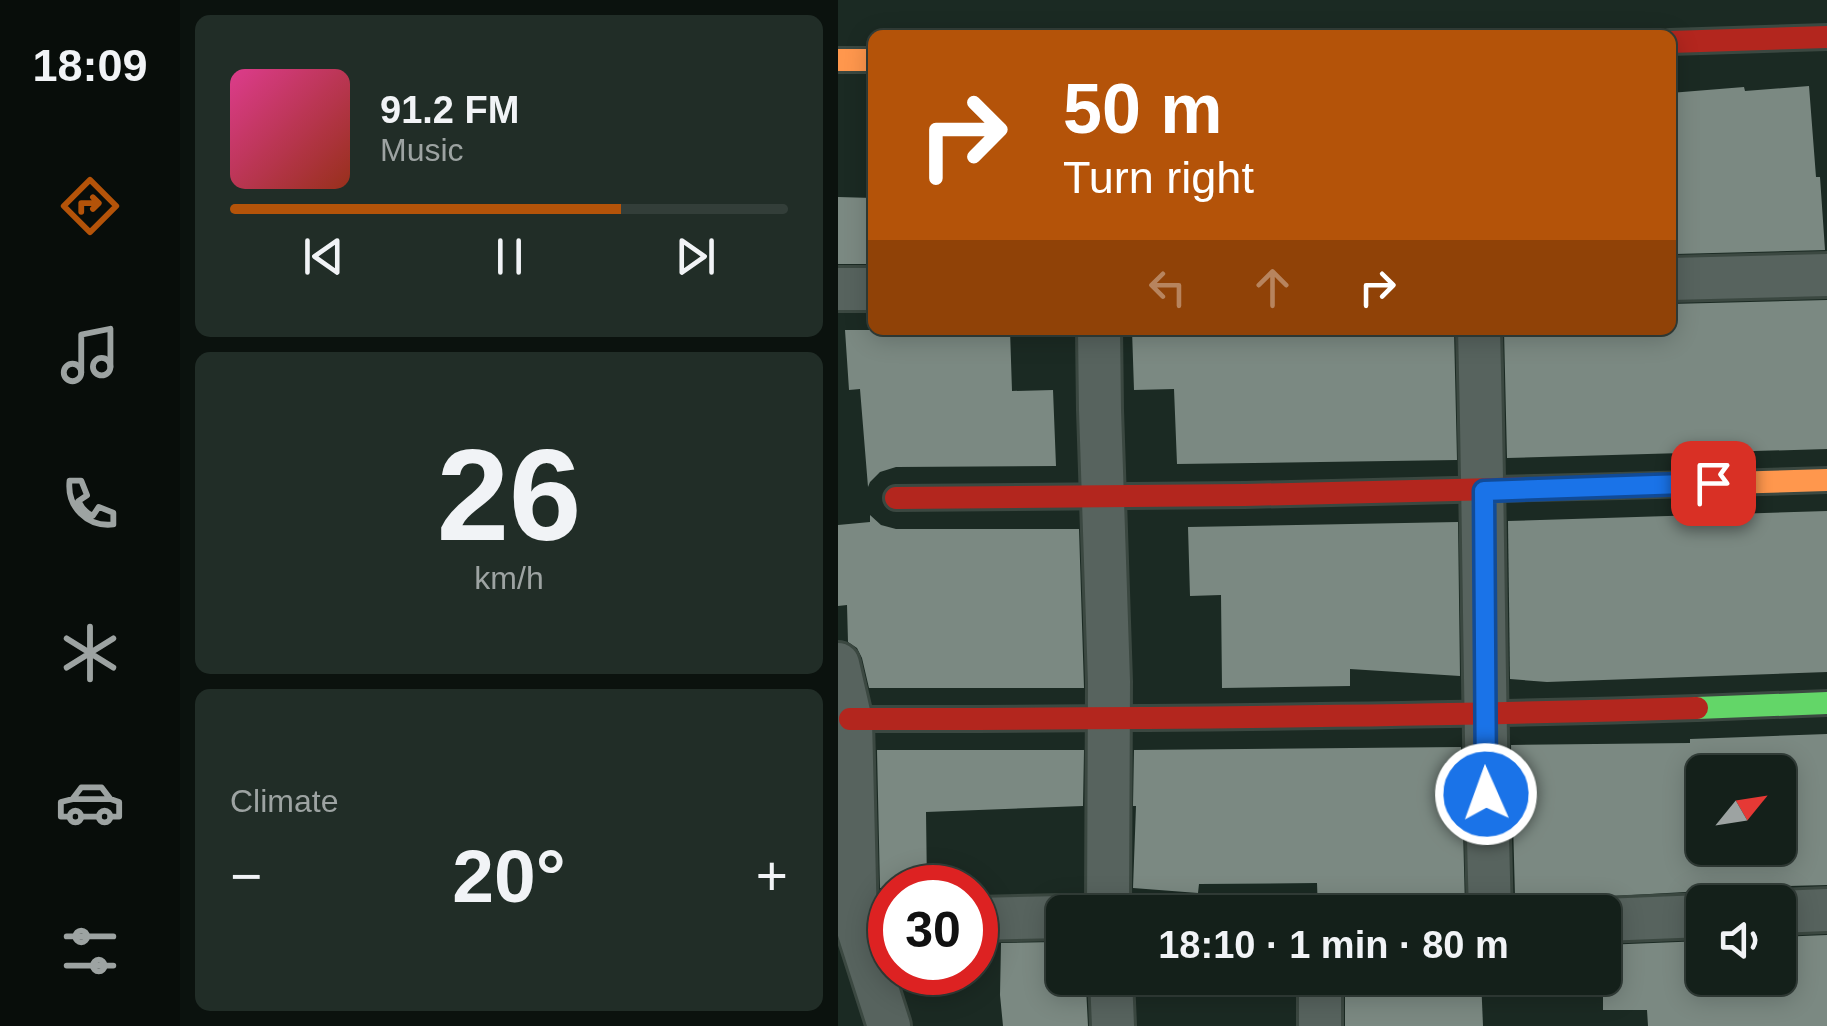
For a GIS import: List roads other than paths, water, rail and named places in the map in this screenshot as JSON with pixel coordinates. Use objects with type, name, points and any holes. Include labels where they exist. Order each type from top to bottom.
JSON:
[{"type":"street","points":[[1676,42],[1828,37]]},
{"type":"street","points":[[838,60],[868,60]]},
{"type":"street","points":[[1676,279],[1828,275]]},
{"type":"street","points":[[838,289],[868,289]]},
{"type":"street","points":[[1100,335],[1109,718],[1108,895]]},
{"type":"street","points":[[1479,335],[1489,895]]},
{"type":"street","points":[[896,498],[1103,499],[1828,480]]},
{"type":"street","points":[[838,664],[850,719],[868,878]]},
{"type":"street","points":[[850,719],[1484,716],[1828,703]]},
{"type":"street","points":[[1796,911],[1828,910]]},
{"type":"street","points":[[1621,919],[1686,917]]},
{"type":"street","points":[[998,919],[1046,918]]},
{"type":"street","points":[[884,995],[889,1026]]},
{"type":"street","points":[[1112,995],[1113,1026]]},
{"type":"street","points":[[1320,995],[1320,1026]]}]
